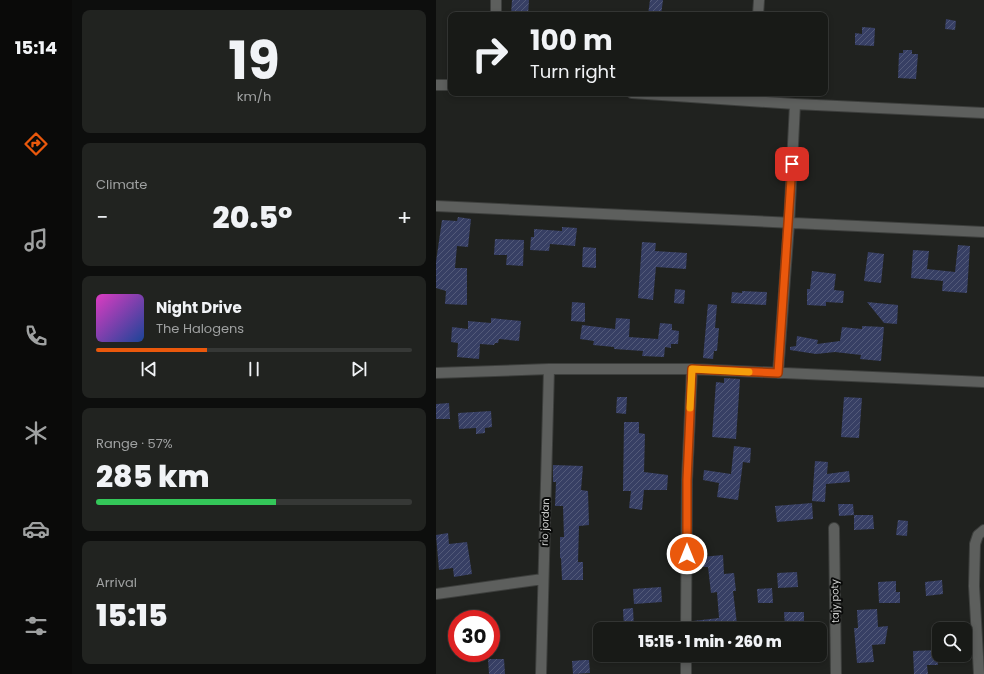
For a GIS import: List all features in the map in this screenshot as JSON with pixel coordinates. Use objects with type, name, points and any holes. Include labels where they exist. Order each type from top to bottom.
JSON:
[{"type":"street","points":[[496,0],[496,12]]},
{"type":"street","points":[[758,12],[759,0]]},
{"type":"street","points":[[436,85],[448,85]]},
{"type":"street","points":[[723,96],[753,97],[795,104],[984,113]]},
{"type":"street","points":[[778,373],[789,224],[795,104]]},
{"type":"street","points":[[436,206],[789,224],[984,232]]},
{"type":"street","points":[[436,373],[549,369],[692,369],[984,382]]},
{"type":"street","name":"rio jordan","points":[[541,674],[542,579],[546,528],[549,369]]},
{"type":"street","points":[[686,622],[687,480],[692,369]]},
{"type":"street","name":"tajy poty","points":[[834,528],[836,674]]},
{"type":"street","points":[[979,674],[974,586],[975,544],[978,536],[984,530]]},
{"type":"street","points":[[436,594],[542,579]]},
{"type":"street","points":[[686,662],[686,674]]},
{"type":"building","points":[[512,0],[529,0],[528,12],[511,12]]},
{"type":"building","points":[[650,0],[663,0],[661,12],[648,12]]},
{"type":"building","points":[[946,19],[956,21],[955,30],[945,29]]},
{"type":"building","points":[[862,27],[875,28],[874,46],[855,45],[855,33],[862,34]]},
{"type":"building","points":[[903,50],[912,50],[912,54],[918,54],[916,79],[898,78],[899,53],[903,53]]},
{"type":"building","points":[[458,217],[471,219],[468,247],[457,246],[455,268],[467,268],[467,305],[445,304],[446,291],[436,288],[436,262],[442,220],[457,221]]},
{"type":"building","points":[[562,227],[577,228],[575,246],[550,244],[549,251],[530,250],[531,237],[534,237],[534,229],[562,231]]},
{"type":"building","points":[[495,239],[524,240],[523,266],[506,265],[507,255],[494,255]]},
{"type":"building","points":[[642,242],[656,243],[655,251],[687,253],[686,269],[656,267],[653,300],[638,298]]},
{"type":"building","points":[[958,245],[970,246],[967,293],[942,291],[943,281],[911,278],[913,250],[929,251],[927,269],[955,272]]},
{"type":"building","points":[[583,247],[596,248],[596,268],[582,267]]},
{"type":"building","points":[[868,252],[884,254],[881,283],[864,281]]},
{"type":"building","points":[[812,271],[836,274],[834,290],[844,291],[843,303],[826,302],[826,306],[807,305],[807,289],[810,289]]},
{"type":"building","points":[[675,289],[685,290],[684,304],[674,303]]},
{"type":"building","points":[[742,291],[767,292],[766,305],[731,303],[732,292],[742,293]]},
{"type":"building","points":[[572,302],[585,303],[585,322],[571,321]]},
{"type":"building","points":[[867,302],[898,305],[897,324],[884,323]]},
{"type":"building","points":[[708,304],[717,305],[715,328],[719,328],[717,351],[714,351],[713,359],[703,358]]},
{"type":"building","points":[[491,318],[521,321],[519,341],[499,339],[498,343],[495,343],[494,345],[480,344],[479,359],[457,357],[458,343],[451,342],[452,327],[468,329],[468,321],[491,323]]},
{"type":"building","points":[[616,318],[630,319],[629,337],[658,339],[660,323],[672,324],[672,330],[679,331],[678,344],[671,344],[671,348],[665,347],[664,357],[642,356],[643,351],[614,349],[614,347],[593,345],[594,341],[580,339],[582,325],[615,329]]},
{"type":"building","points":[[862,326],[884,327],[881,361],[860,359],[861,355],[835,352],[816,354],[790,350],[790,347],[796,346],[797,336],[818,340],[817,344],[840,341],[842,327],[862,329]]},
{"type":"building","points":[[724,378],[740,379],[736,439],[712,437],[716,382],[724,383]]},
{"type":"building","points":[[617,397],[627,397],[626,414],[616,413]]},
{"type":"building","points":[[844,397],[862,398],[859,438],[841,437]]},
{"type":"building","points":[[449,403],[450,419],[436,419],[436,404]]},
{"type":"building","points":[[491,411],[492,427],[485,428],[485,433],[476,434],[476,428],[459,429],[458,413]]},
{"type":"building","points":[[624,422],[639,422],[639,433],[645,434],[644,472],[668,475],[667,490],[644,490],[642,510],[629,508],[631,491],[623,491]]},
{"type":"building","points":[[734,446],[751,448],[750,463],[743,462],[738,500],[717,497],[719,483],[703,480],[704,470],[731,474]]},
{"type":"building","points":[[815,461],[828,462],[827,474],[849,471],[850,482],[826,484],[825,502],[812,501]]},
{"type":"building","points":[[553,465],[583,466],[581,490],[588,491],[589,525],[579,526],[578,562],[583,562],[583,580],[562,580],[560,537],[564,537],[563,506],[555,506],[556,482],[553,482]]},
{"type":"building","points":[[812,503],[813,519],[777,522],[775,506]]},
{"type":"building","points":[[838,504],[853,504],[854,515],[839,516]]},
{"type":"building","points":[[854,515],[873,515],[874,529],[854,530]]},
{"type":"building","points":[[898,520],[908,521],[907,536],[896,535]]},
{"type":"building","points":[[448,533],[449,544],[467,542],[472,574],[454,577],[453,568],[439,570],[436,535]]},
{"type":"building","points":[[723,555],[724,574],[734,573],[736,591],[733,591],[737,622],[693,622],[719,618],[717,592],[711,593],[708,567],[701,567],[701,557]]},
{"type":"building","points":[[797,572],[798,587],[778,588],[777,573]]},
{"type":"building","points":[[942,580],[943,594],[926,596],[925,582]]},
{"type":"building","points":[[896,581],[896,592],[900,592],[900,603],[879,603],[878,582]]},
{"type":"building","points":[[661,587],[662,602],[634,604],[633,589]]},
{"type":"building","points":[[772,588],[773,603],[758,603],[757,589]]},
{"type":"building","points":[[633,608],[634,622],[624,622],[623,609]]},
{"type":"building","points":[[877,609],[878,627],[888,626],[885,644],[872,645],[874,662],[857,663],[854,628],[858,628],[857,610]]},
{"type":"building","points":[[784,612],[804,612],[804,622],[785,622]]},
{"type":"building","points":[[932,650],[932,662],[938,662],[938,665],[927,665],[928,674],[914,674],[913,651]]},
{"type":"building","points":[[500,659],[504,659],[505,674],[489,674],[488,662],[500,662]]},
{"type":"building","points":[[589,660],[590,673],[573,674],[572,661]]},
{"type":"slow traffic","points":[[690,408],[692,369],[749,372]]},
{"type":"route","points":[[687,554],[687,480],[692,369],[778,373],[792,164]]}]
